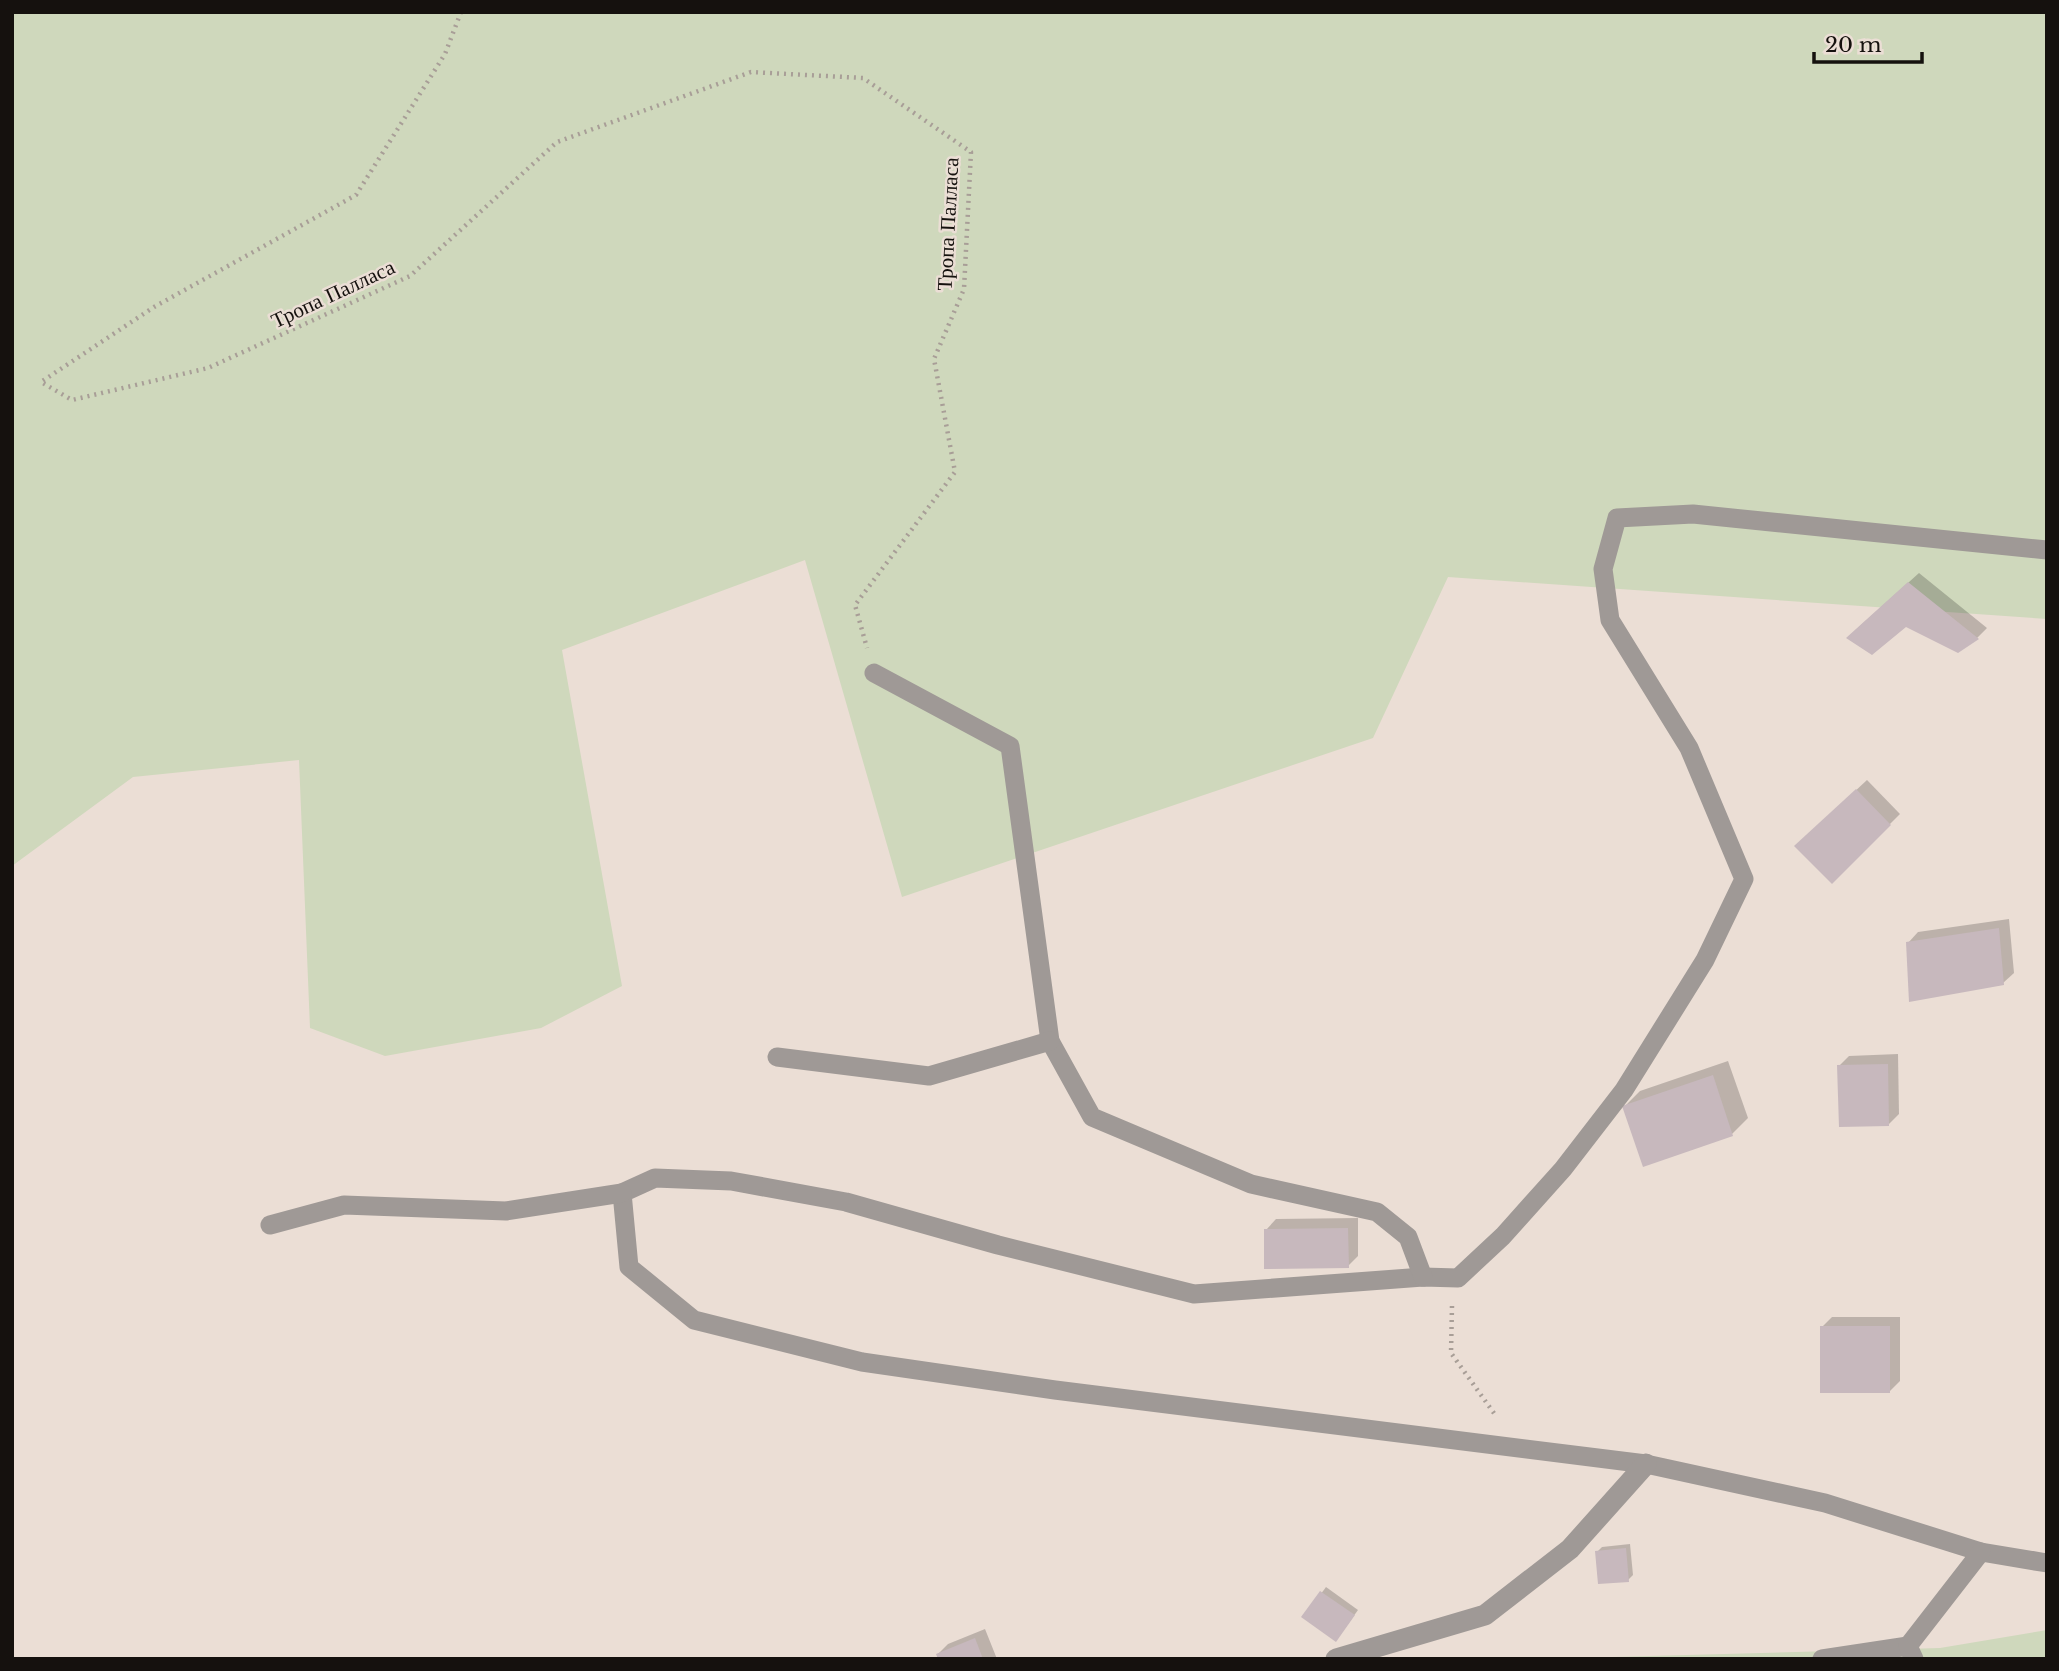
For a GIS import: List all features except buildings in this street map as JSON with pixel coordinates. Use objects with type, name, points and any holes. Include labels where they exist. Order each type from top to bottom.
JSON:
[{"type":"street","points":[[1336,1659],[1485,1615],[1570,1549],[1646,1464]]},
{"type":"lane","points":[[270,1225],[344,1205],[506,1211],[622,1193],[655,1178],[731,1181],[846,1202],[998,1245],[1194,1294],[1423,1277],[1458,1278],[1503,1236],[1563,1169],[1624,1090],[1705,960],[1744,879],[1689,748],[1610,620],[1603,569],[1617,518],[1693,514],[2047,550]]},
{"type":"lane","points":[[874,673],[1010,746],[1050,1041],[1092,1117],[1251,1184],[1377,1212],[1408,1237],[1423,1277]]},
{"type":"lane","points":[[777,1057],[929,1076],[1050,1041]]},
{"type":"lane","points":[[622,1193],[629,1267],[694,1320],[862,1362],[1055,1390],[1646,1464],[1825,1503],[1981,1552],[2047,1563]]},
{"type":"lane","points":[[1822,1659],[1911,1653],[1981,1552]]},
{"type":"path","name":"Тропа Палласа","points":[[461,12],[445,54],[356,195],[154,307],[41,382],[72,400],[208,368],[410,276],[556,142],[751,72],[863,78],[971,152],[964,289],[934,359],[955,472],[855,605],[874,673]]},
{"type":"path","points":[[1458,1278],[1452,1302],[1451,1353],[1520,1448]]},
{"type":"green space","points":[[12,12],[2047,12],[2047,619],[1448,577],[1373,738],[902,897],[805,560],[562,650],[622,986],[541,1028],[385,1056],[310,1028],[299,760],[133,777],[12,866]]},
{"type":"green space","points":[[2047,1630],[2047,1659],[1604,1659],[1940,1648]]}]
